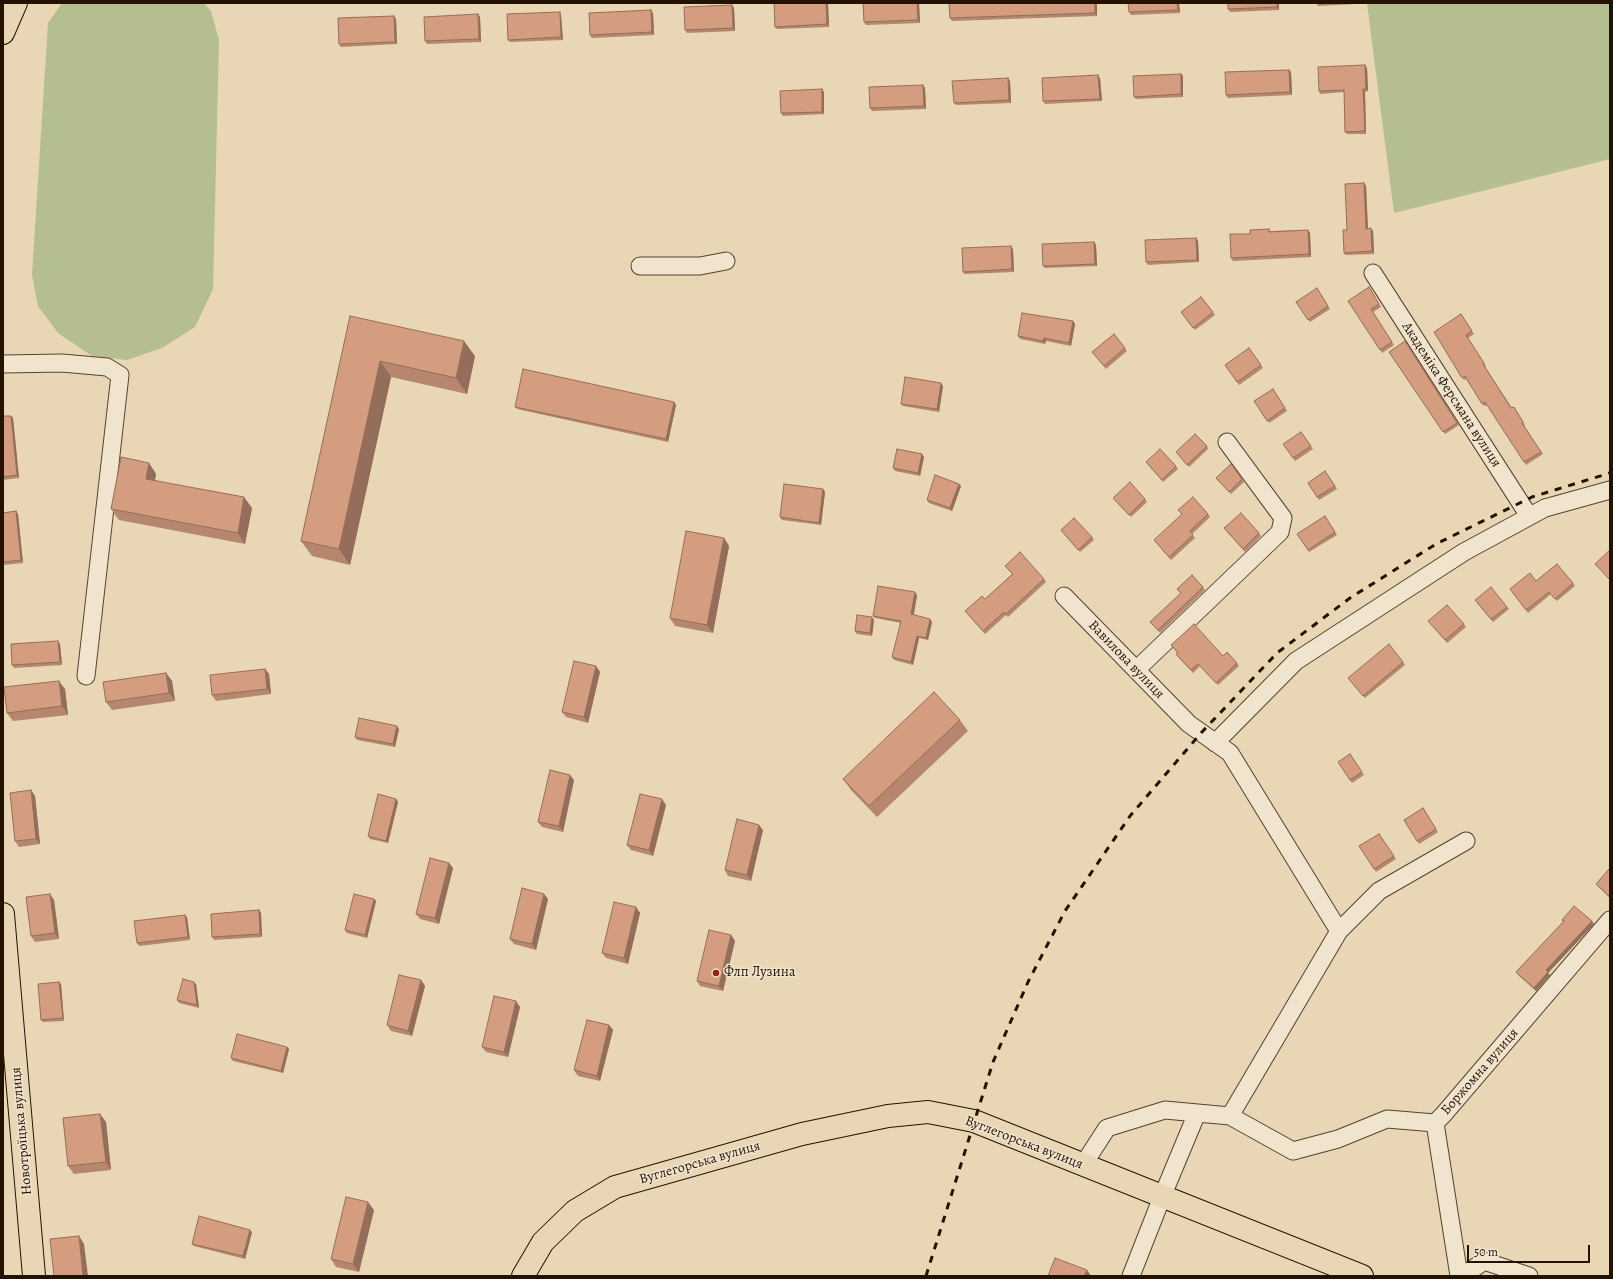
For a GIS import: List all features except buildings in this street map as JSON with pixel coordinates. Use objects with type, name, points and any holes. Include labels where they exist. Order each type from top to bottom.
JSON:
[{"type":"main road","points":[[3,33],[16,3]]},
{"type":"main road","name":"Новотроїцька вулиця","points":[[3,914],[34,1276]]},
{"type":"main road","name":"Вуглегорська вулиця","points":[[523,1276],[543,1242],[575,1211],[615,1187],[802,1134],[888,1116],[928,1112],[974,1121],[1362,1276]]},
{"type":"street","points":[[640,266],[700,266],[726,261]]},
{"type":"street","name":"Академіка Ферсмана вулиця","points":[[1373,272],[1529,516]]},
{"type":"street","points":[[3,364],[62,363],[107,367],[120,375],[86,676]]},
{"type":"street","points":[[1136,670],[1280,532],[1283,518],[1227,442]]},
{"type":"street","points":[[1215,743],[1296,661],[1464,552],[1545,508],[1610,490]]},
{"type":"street","name":"Вавилова вулиця","points":[[1064,596],[1189,724],[1230,753],[1339,931]]},
{"type":"street","points":[[1230,1116],[1339,931],[1379,891],[1466,841]]},
{"type":"street","name":"Боржомна вулиця","points":[[1459,1276],[1435,1123],[1610,920]]},
{"type":"street","points":[[1083,1165],[1107,1128],[1165,1110],[1230,1116],[1293,1151],[1338,1139],[1387,1119],[1435,1123]]},
{"type":"street","points":[[1131,1276],[1197,1113]]},
{"type":"street","points":[[1463,1276],[1484,1261],[1529,1276]]},
{"type":"green space","points":[[62,3],[204,3],[211,11],[219,40],[213,289],[195,327],[162,348],[127,360],[92,356],[58,333],[38,306],[32,275],[48,23]]},
{"type":"green space","points":[[1367,3],[1610,3],[1610,159],[1394,213]]},
{"type":"railway","points":[[926,1276],[993,1062],[1028,982],[1065,911],[1130,816],[1201,733],[1277,653],[1350,598],[1436,544],[1532,497],[1610,473]]},
{"type":"place","name":"Флп Лузина","points":[[716,973]]}]
